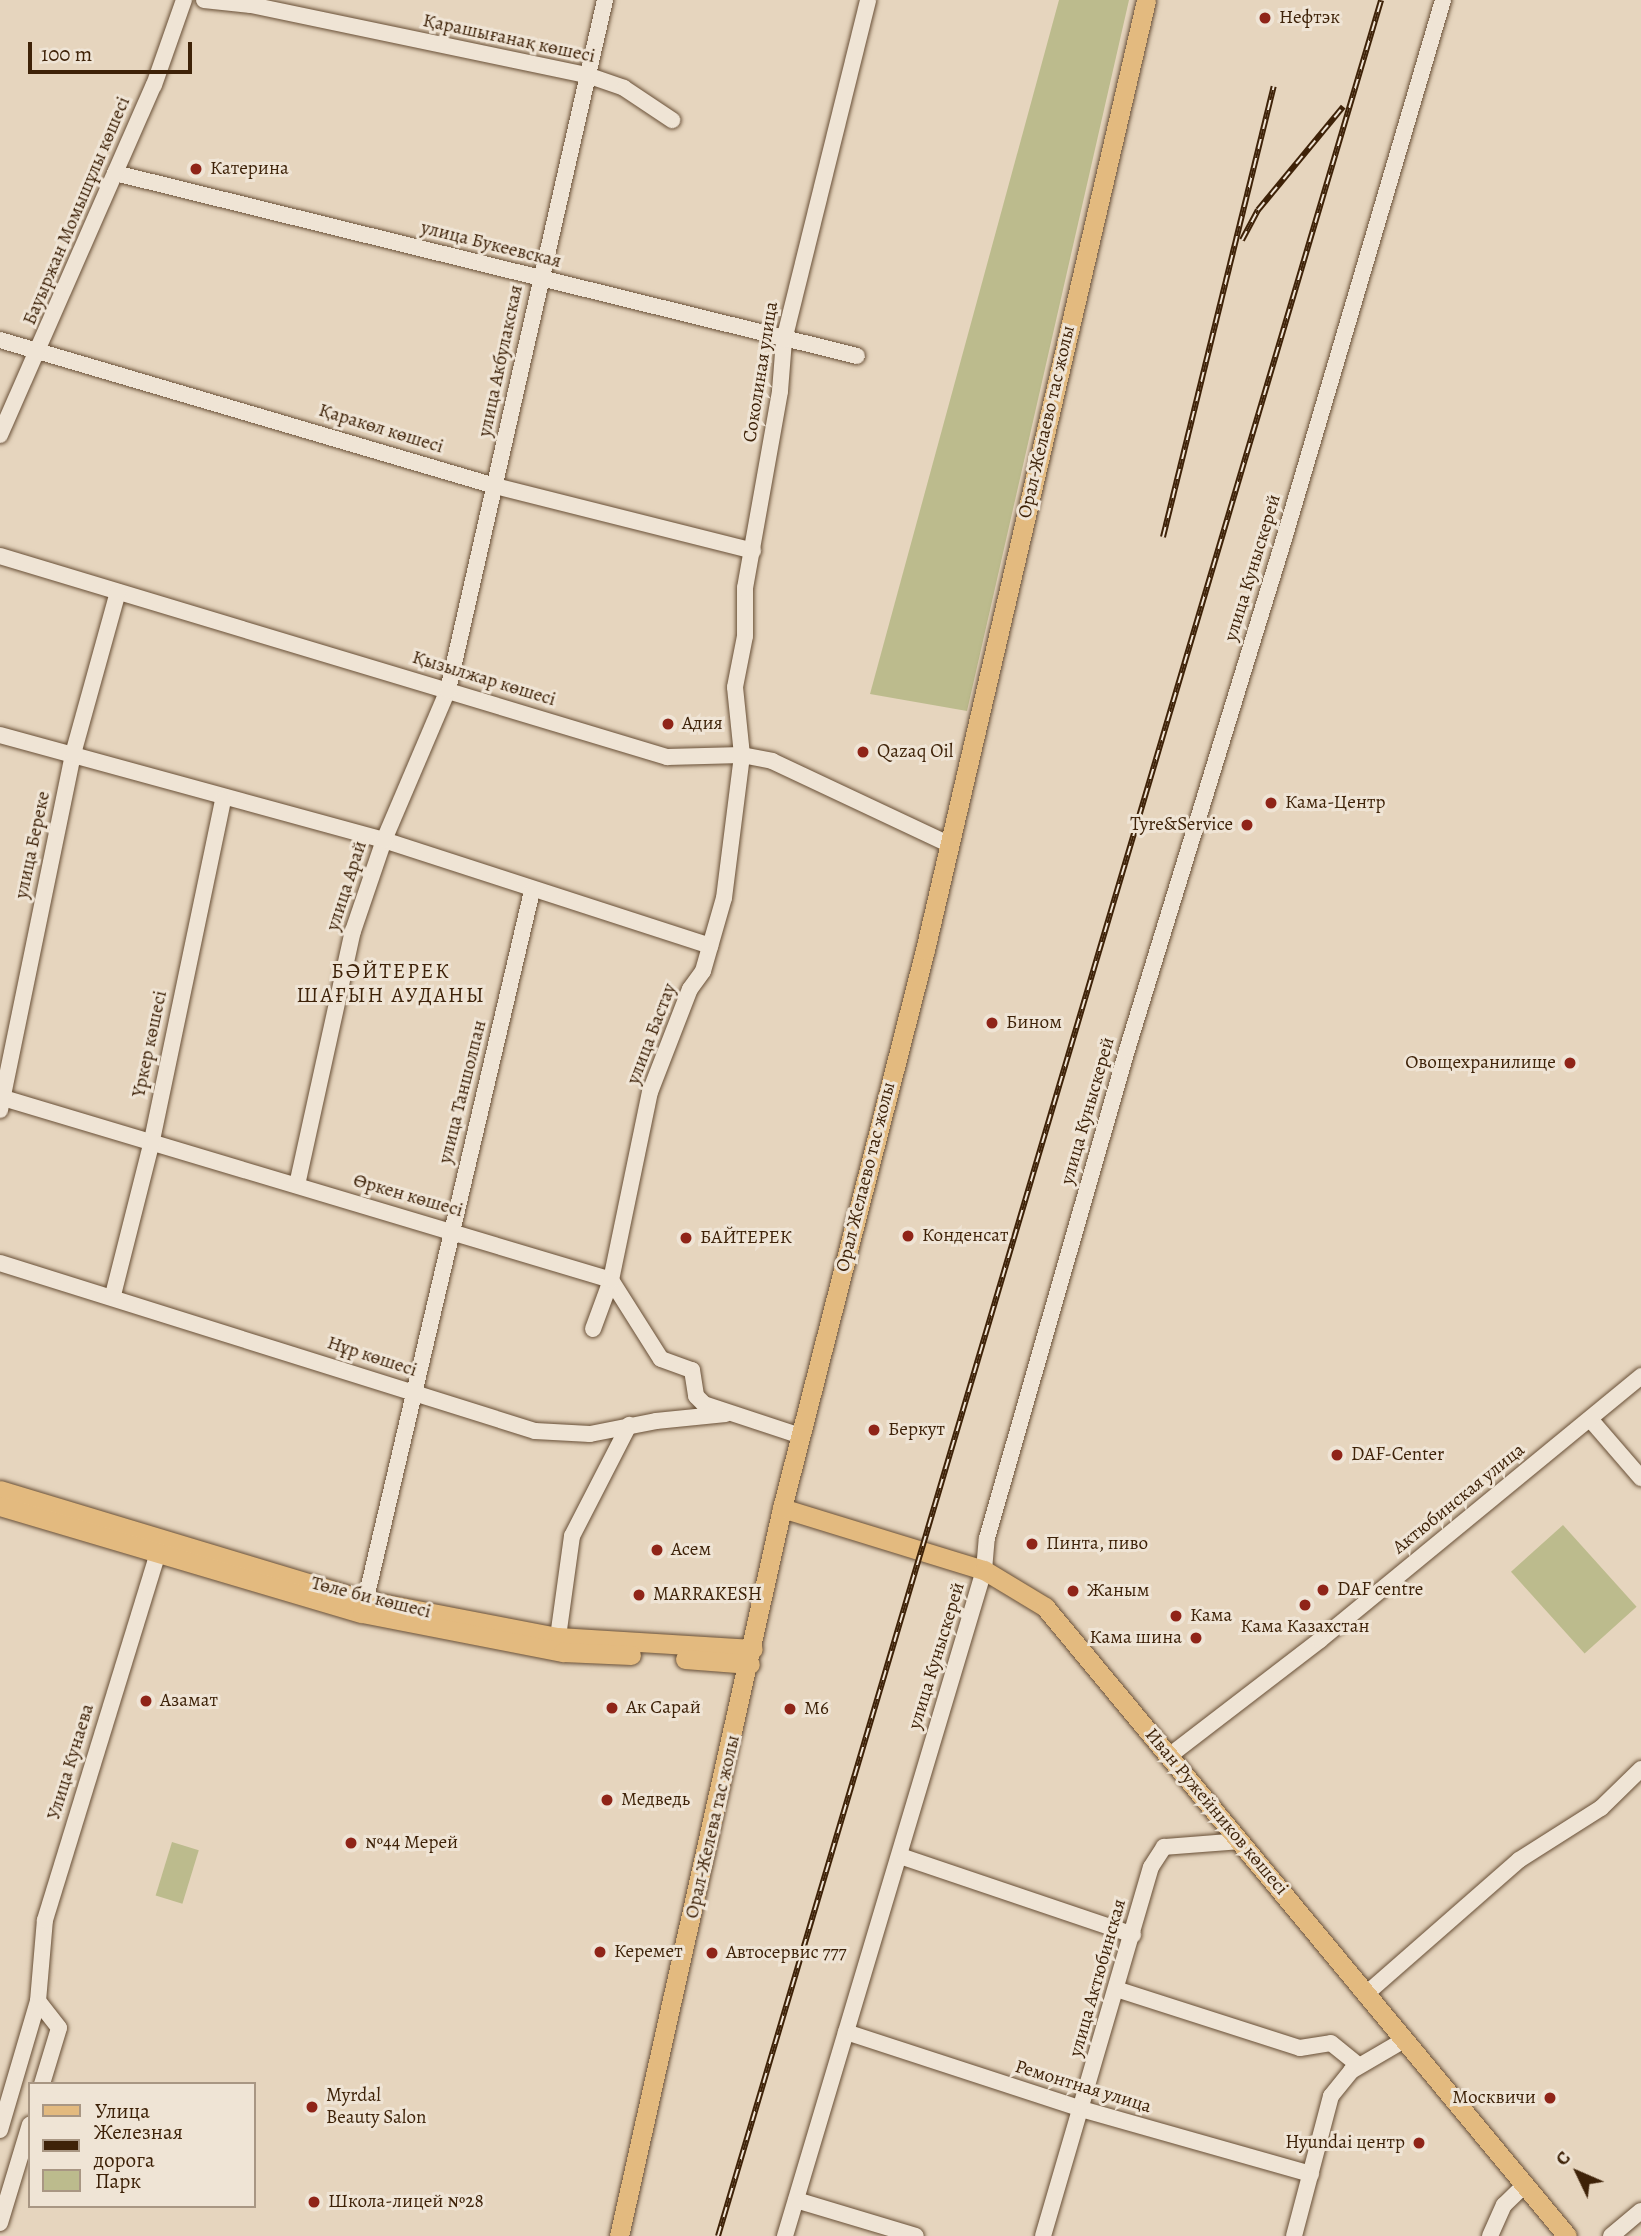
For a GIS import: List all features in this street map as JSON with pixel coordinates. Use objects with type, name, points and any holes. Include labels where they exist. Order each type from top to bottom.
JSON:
[{"type":"main road","name":"Орал-Желаево тас жолы","points":[[948,844],[1146,0]]},
{"type":"main road","name":"Орал Желаево тас жолы","points":[[782,1508],[948,844]]},
{"type":"main road","name":"Төле би көшесі","points":[[0,1490],[160,1547]]},
{"type":"main road","name":"Төле би көшесі","points":[[0,1506],[160,1547],[364,1607],[563,1652],[752,1656]]},
{"type":"main road","name":"Иван Ружейников көшесі","points":[[782,1508],[984,1570],[1045,1607],[1567,2236]]},
{"type":"main road","points":[[752,1656],[782,1508]]},
{"type":"main road","name":"Төле би көшесі","points":[[364,1607],[558,1637],[752,1656]]},
{"type":"main road","name":"Орал-Желева тас жолы","points":[[620,2236],[752,1656]]},
{"type":"street","name":"Бауыржан Момышұлы көшесі","points":[[0,435],[40,352],[184,0]]},
{"type":"street","name":"Қарашығанақ көшесі","points":[[204,0],[251,5],[587,75],[624,88],[672,120]]},
{"type":"street","name":"улица Акбулакская","points":[[449,690],[605,0]]},
{"type":"street","name":"Соколиная улица","points":[[742,755],[736,687],[784,340],[868,0]]},
{"type":"street","name":"улица Куныскерей","points":[[785,2236],[984,1570],[987,1538],[1123,1063],[1284,539],[1443,0]]},
{"type":"street","name":"улица Букеевская","points":[[115,173],[857,356]]},
{"type":"street","name":"Қаракөл көшесі","points":[[0,340],[495,486],[753,551]]},
{"type":"street","name":"Қызылжар көшесі","points":[[0,556],[667,757],[742,755],[772,761],[948,844]]},
{"type":"street","name":"улица Береке","points":[[1,1101],[73,754],[118,592]]},
{"type":"street","name":"улица Арай","points":[[298,1185],[353,931],[384,840],[449,690]]},
{"type":"street","points":[[0,735],[223,799],[384,840],[533,891],[710,946]]},
{"type":"street","name":"улица Бастау","points":[[593,1329],[611,1280],[650,1092],[710,946],[733,846],[742,755]]},
{"type":"street","name":"Үркер көшесі","points":[[113,1295],[151,1145],[223,799]]},
{"type":"street","name":"улица Таншолпан","points":[[364,1607],[451,1229],[533,891]]},
{"type":"street","name":"Өркен көшесі","points":[[1,1101],[451,1229],[532,1259],[611,1280]]},
{"type":"street","name":"Нұр көшесі","points":[[0,1263],[113,1295],[535,1431],[590,1434],[629,1425],[739,1413]]},
{"type":"street","points":[[611,1280],[661,1359],[692,1370],[696,1396],[704,1404],[739,1413],[801,1436]]},
{"type":"street","name":"Актюбинская улица","points":[[1169,1756],[1320,1640],[1641,1376]]},
{"type":"street","points":[[1590,1419],[1641,1478]]},
{"type":"street","points":[[558,1637],[572,1536],[629,1425]]},
{"type":"street","name":"Улица Кунаева","points":[[0,2130],[38,2001],[45,1920],[160,1547]]},
{"type":"street","points":[[1366,1994],[1519,1860],[1601,1808],[1641,1769]]},
{"type":"street","name":"улица Актюбинская","points":[[1043,2236],[1151,1867],[1164,1847],[1240,1841]]},
{"type":"street","points":[[900,1856],[1133,1935]]},
{"type":"street","points":[[1116,1989],[1300,2048],[1331,2043],[1359,2066]]},
{"type":"street","points":[[38,2001],[59,2028],[43,2082]]},
{"type":"street","name":"Ремонтная улица","points":[[846,2032],[1081,2109],[1311,2174]]},
{"type":"street","points":[[1294,2236],[1331,2096],[1359,2066],[1404,2040]]},
{"type":"street","points":[[0,2223],[28,2131]]},
{"type":"street","points":[[1490,2236],[1504,2205],[1525,2185]]},
{"type":"street","points":[[796,2200],[916,2236]]},
{"type":"street","points":[[1611,2236],[1641,2211]]},
{"type":"green space","points":[[1059,0],[1129,0],[967,711],[870,694]]},
{"type":"green space","points":[[1563,1525],[1637,1607],[1585,1654],[1511,1572]]},
{"type":"green space","points":[[172,1842],[199,1850],[182,1904],[156,1896]]},
{"type":"railway","points":[[718,2236],[1381,0]]},
{"type":"railway","points":[[1163,537],[1274,86]]},
{"type":"railway","points":[[1242,240],[1258,210],[1343,107]]},
{"type":"place","name":"Нефтэк","points":[[1265,18]]},
{"type":"place","name":"Катерина","points":[[196,169]]},
{"type":"place","name":"Адия","points":[[668,724]]},
{"type":"place","name":"Qazaq Oil","points":[[863,752]]},
{"type":"place","name":"Кама-Центр","points":[[1271,803]]},
{"type":"place","name":"Tyre&Service","points":[[1247,825]]},
{"type":"place","name":"Бином","points":[[992,1023]]},
{"type":"place","name":"Овощехранилище","points":[[1570,1063]]},
{"type":"place","name":"Конденсат","points":[[908,1236]]},
{"type":"place","name":"БАЙТЕРЕК","points":[[686,1238]]},
{"type":"place","name":"Беркут","points":[[874,1430]]},
{"type":"place","name":"DAF-Center","points":[[1337,1455]]},
{"type":"place","name":"Пинта, пиво","points":[[1032,1544]]},
{"type":"place","name":"Асем","points":[[657,1550]]},
{"type":"place","name":"DAF centre","points":[[1323,1590]]},
{"type":"place","name":"Жаным","points":[[1073,1591]]},
{"type":"place","name":"MARRAKESH","points":[[639,1595]]},
{"type":"place","name":"Кама Казахстан","points":[[1305,1605]]},
{"type":"place","name":"Кама","points":[[1176,1616]]},
{"type":"place","name":"Кама шина","points":[[1196,1638]]},
{"type":"place","name":"Азамат","points":[[146,1701]]},
{"type":"place","name":"Ак Сарай","points":[[612,1708]]},
{"type":"place","name":"М6","points":[[790,1709]]},
{"type":"place","name":"Медведь","points":[[607,1800]]},
{"type":"place","name":"№44 Мерей","points":[[351,1843]]},
{"type":"place","name":"Керемет","points":[[600,1952]]},
{"type":"place","name":"Автосервис 777","points":[[712,1953]]},
{"type":"place","name":"Москвичи","points":[[1550,2098]]},
{"type":"place","name":"Myrdal Beauty Salon","points":[[312,2107]]},
{"type":"place","name":"Hyundai центр","points":[[1419,2143]]},
{"type":"place","name":"Школа-лицей №28","points":[[314,2202]]},
{"type":"district","name":"БӘЙТЕРЕК ШАҒЫН АУДАНЫ","points":[[391,983]]}]
